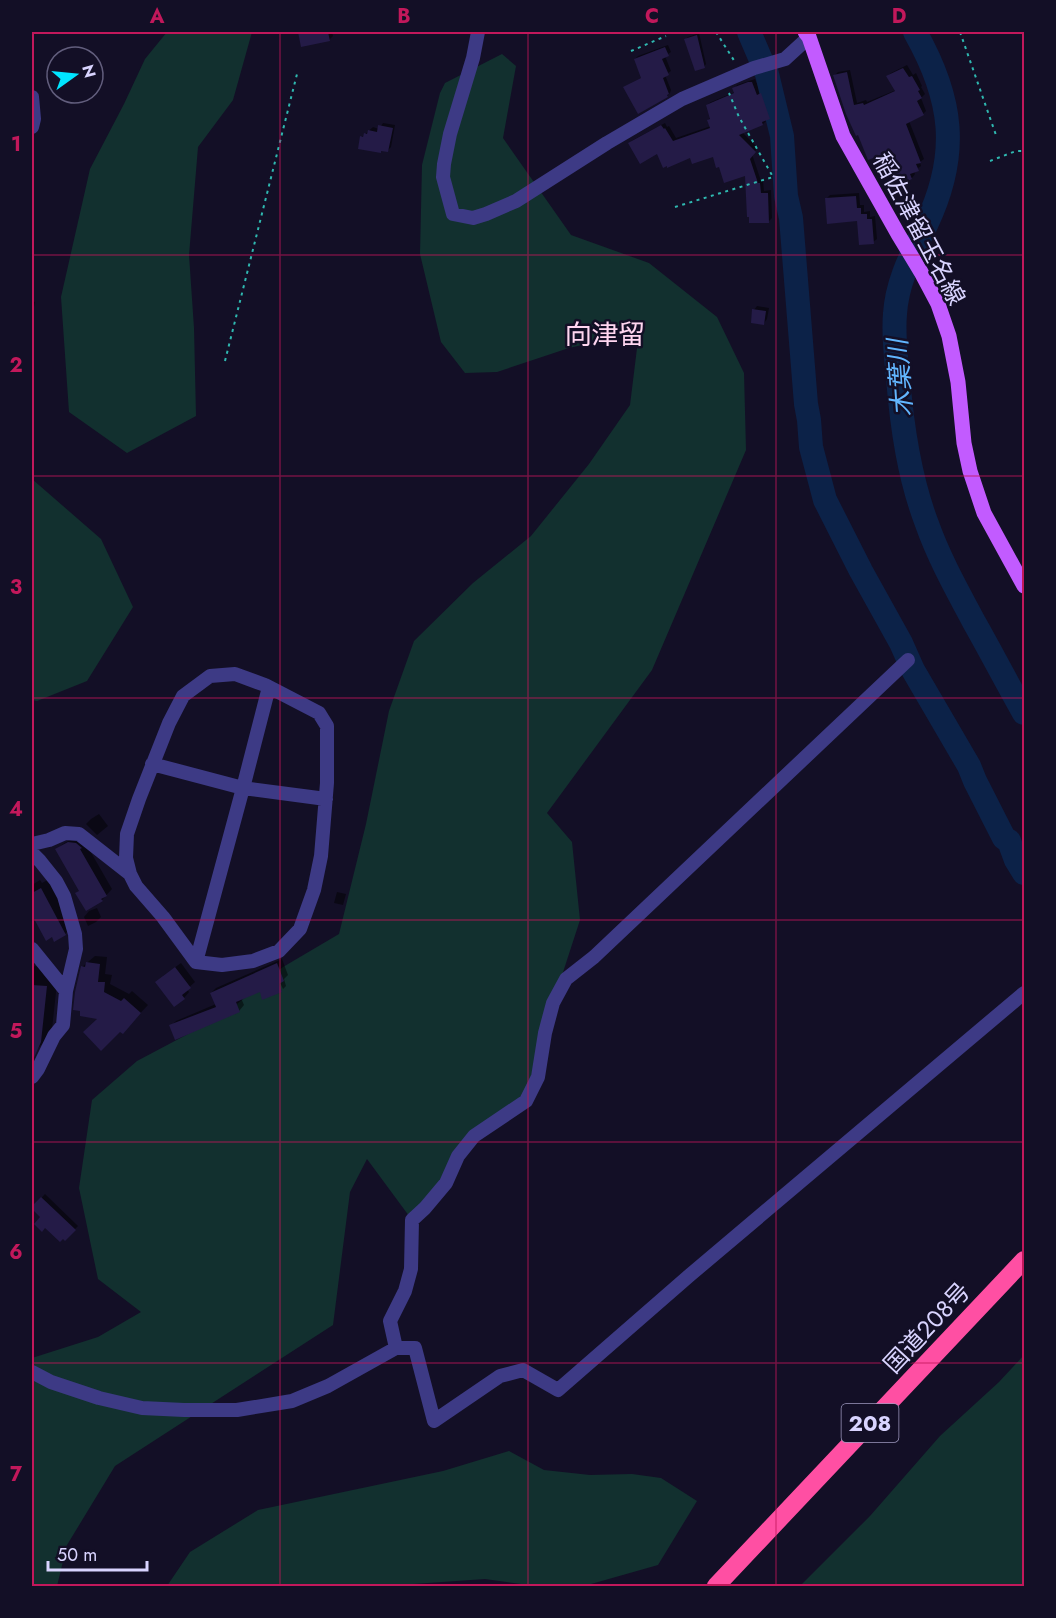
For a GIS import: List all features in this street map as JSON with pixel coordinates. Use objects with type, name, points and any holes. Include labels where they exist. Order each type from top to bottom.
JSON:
[{"type":"highway","name":"国道208号","points":[[716,1587],[1024,1260]]},
{"type":"main road","name":"稲佐津留玉名線","points":[[807,34],[843,136],[938,304],[949,336],[958,382],[964,443],[970,471],[984,513],[1024,586]]},
{"type":"street","points":[[478,32],[473,58],[450,134],[443,171],[453,214],[473,218],[516,201],[682,99],[747,69],[785,59],[807,34]]},
{"type":"street","points":[[32,97],[34,119],[32,127]]},
{"type":"street","points":[[396,1348],[390,1322],[405,1291],[411,1269],[412,1220],[446,1183],[458,1156],[474,1136],[526,1101],[538,1077],[545,1033],[553,1003],[566,979],[594,957],[908,660]]},
{"type":"street","points":[[234,674],[269,687],[319,713],[327,726],[326,799],[321,856],[314,890],[300,929],[279,951],[253,961],[222,965],[196,962],[163,917],[136,886],[126,858],[127,834],[153,764],[169,723],[183,696],[210,676],[234,674]]},
{"type":"street","points":[[196,962],[269,687]]},
{"type":"street","points":[[153,764],[243,788],[326,799]]},
{"type":"street","points":[[32,844],[66,833],[79,834],[130,874]]},
{"type":"street","points":[[32,853],[56,881],[64,896],[75,934],[76,949],[66,991],[63,1025],[54,1036],[34,1072]]},
{"type":"street","points":[[32,949],[66,991]]},
{"type":"street","points":[[32,1372],[51,1382],[99,1398],[142,1408],[237,1410],[292,1401],[328,1386],[396,1348],[415,1348],[434,1421],[500,1376],[523,1370],[558,1390],[690,1275],[1024,993]]},
{"type":"path","points":[[716,32],[747,69]]},
{"type":"path","points":[[960,32],[997,138]]},
{"type":"path","points":[[631,51],[666,36]]},
{"type":"path","points":[[225,361],[297,74]]},
{"type":"path","points":[[675,207],[773,177],[739,117],[727,87]]},
{"type":"path","points":[[990,161],[1016,151],[1024,151]]},
{"type":"green space","points":[[167,32],[252,32],[233,100],[198,147],[189,255],[194,328],[196,416],[127,453],[69,412],[61,297],[90,169],[145,59]]},
{"type":"green space","points":[[502,54],[516,66],[503,138],[571,235],[649,263],[717,317],[744,373],[746,450],[652,670],[547,813],[572,842],[580,920],[553,1003],[526,1101],[474,1136],[412,1220],[367,1159],[350,1192],[333,1325],[115,1466],[67,1545],[57,1586],[32,1586],[32,1358],[98,1337],[141,1312],[98,1279],[79,1188],[92,1100],[137,1061],[222,1016],[283,967],[339,934],[366,824],[389,711],[414,641],[473,583],[531,536],[589,464],[630,405],[639,332],[569,348],[497,372],[465,373],[441,342],[420,254],[422,165],[440,93],[445,83]]},
{"type":"green space","points":[[32,479],[101,539],[133,607],[87,681],[37,701],[32,700]]},
{"type":"green space","points":[[1024,1355],[1024,1586],[800,1586],[870,1516],[940,1436],[999,1382]]},
{"type":"green space","points":[[509,1451],[544,1470],[590,1475],[632,1474],[661,1478],[697,1501],[658,1565],[584,1586],[536,1586],[485,1579],[385,1586],[167,1586],[190,1552],[258,1510],[443,1471]]},
{"type":"building","points":[[298,32],[328,32],[330,41],[301,47]]},
{"type":"building","points":[[697,35],[705,68],[695,71],[684,39]]},
{"type":"building","points":[[665,47],[669,56],[662,59],[669,75],[663,78],[668,97],[638,114],[623,87],[641,78],[634,59]]},
{"type":"building","points":[[903,68],[909,77],[912,76],[920,90],[918,91],[922,98],[917,101],[924,115],[906,124],[921,163],[916,164],[919,171],[910,174],[912,179],[903,183],[900,177],[898,178],[888,153],[868,160],[846,114],[833,75],[847,72],[854,105],[863,103],[864,105],[895,91],[886,76]]},
{"type":"building","points":[[752,82],[757,95],[761,93],[770,119],[762,122],[763,125],[739,135],[756,152],[750,159],[758,183],[760,183],[761,193],[768,193],[769,223],[749,223],[745,176],[724,183],[713,157],[692,164],[690,158],[663,168],[657,154],[640,164],[628,143],[661,125],[673,141],[710,128],[706,105],[734,93],[732,88]]},
{"type":"building","points":[[378,125],[393,128],[388,152],[358,149],[360,136],[367,134],[368,130],[377,132]]},
{"type":"building","points":[[856,196],[857,208],[861,208],[861,214],[867,214],[867,219],[872,219],[874,244],[859,245],[857,221],[827,224],[825,198]]},
{"type":"building","points":[[752,309],[766,311],[764,325],[751,323]]},
{"type":"building","points":[[68,842],[76,843],[82,848],[80,849],[107,896],[86,911],[75,893],[79,891],[55,849]]},
{"type":"building","points":[[41,888],[66,935],[54,942],[52,937],[46,941],[32,915],[32,893]]},
{"type":"building","points":[[86,962],[100,964],[98,982],[105,982],[104,992],[121,1001],[124,998],[141,1013],[123,1034],[120,1032],[101,1051],[83,1032],[97,1019],[80,1016],[80,1011],[73,1010],[81,966],[85,967]]},
{"type":"building","points":[[277,963],[284,981],[279,984],[282,992],[262,1000],[260,992],[236,1002],[240,1012],[175,1040],[169,1025],[216,1007],[210,993]]},
{"type":"building","points":[[175,967],[191,988],[182,995],[185,999],[174,1007],[155,982]]},
{"type":"building","points":[[32,985],[47,986],[41,1042],[32,1062]]},
{"type":"building","points":[[41,1197],[76,1230],[65,1241],[63,1239],[60,1242],[45,1228],[42,1232],[34,1224],[40,1217],[32,1206]]},
{"type":"waterway","points":[[749,32],[767,74],[782,136],[811,447],[825,500],[913,670],[969,766],[1024,873]]},
{"type":"waterway","name":"木葉川","points":[[915,32],[938,80],[948,127],[944,174],[937,199],[906,268],[896,302],[895,346],[904,433],[915,488],[937,549],[1024,713]]},
{"type":"district","name":"向津留","points":[[605,335]]}]
